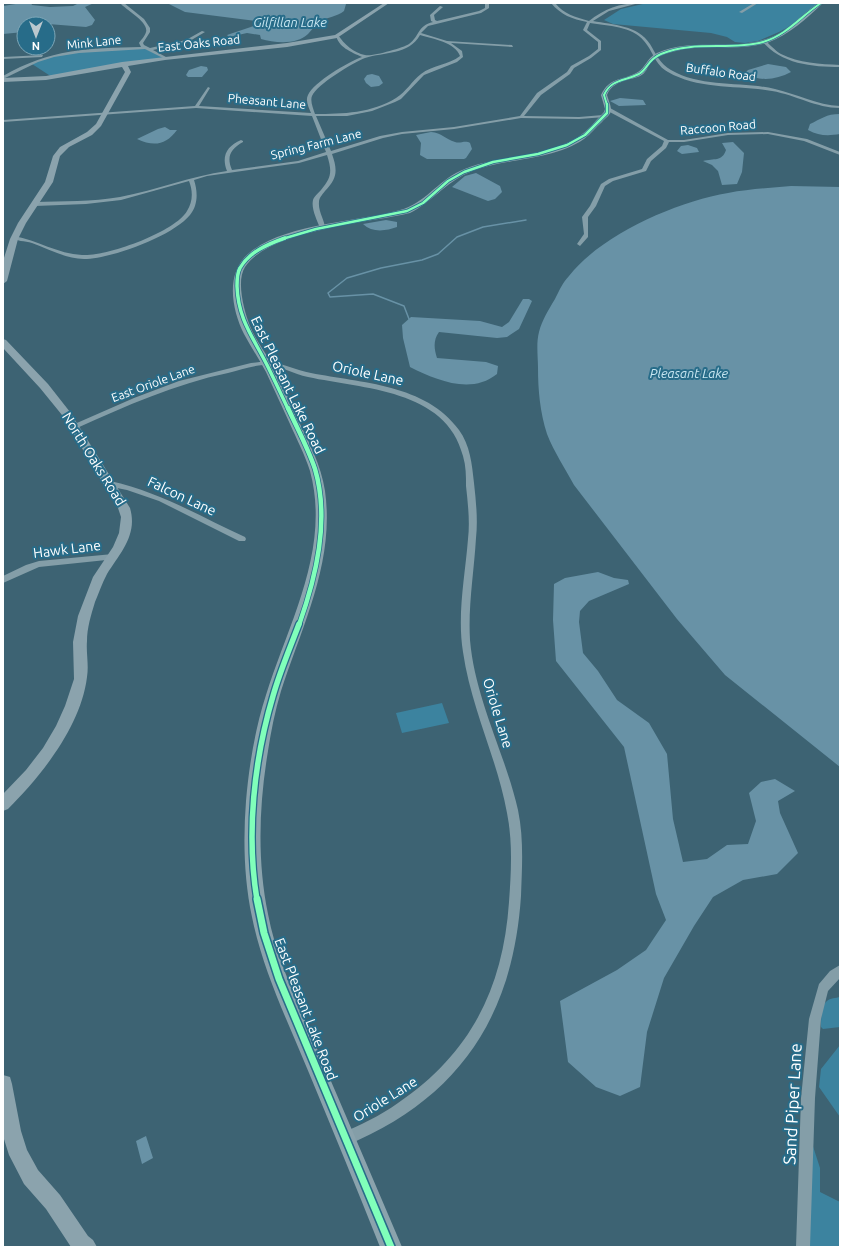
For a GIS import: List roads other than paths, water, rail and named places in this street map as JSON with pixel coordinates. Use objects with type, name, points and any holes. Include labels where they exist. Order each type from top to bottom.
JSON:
[{"type":"street","points":[[122,3],[142,19],[148,27],[148,32],[141,43],[144,48],[165,58]]},
{"type":"street","name":"East Oaks Road","points":[[3,79],[46,78],[122,64],[287,45],[337,36],[387,3]]},
{"type":"street","points":[[323,228],[316,209],[316,200],[330,182],[332,176],[331,159],[315,115],[308,101],[313,91],[337,72],[365,57],[386,54],[415,42],[420,34],[420,31],[424,27],[436,22],[480,12],[487,8],[487,3]]},
{"type":"street","name":"Buffalo Road","points":[[553,3],[559,11],[590,22],[620,27],[639,34],[646,40],[657,62],[663,67],[685,78],[706,82],[776,90],[794,95],[817,105],[840,107]]},
{"type":"street","points":[[521,116],[538,94],[555,84],[568,73],[572,67],[590,57],[600,49],[600,42],[585,30],[586,26],[590,22],[605,10],[636,3]]},
{"type":"street","points":[[741,12],[756,3]]},
{"type":"street","points":[[580,244],[586,237],[587,233],[585,218],[594,206],[597,194],[603,185],[610,180],[644,170],[649,160],[664,147],[667,141],[605,113],[604,99],[607,89],[618,81],[642,73],[646,69],[649,61],[669,50],[741,45],[764,41],[796,25],[821,3]]},
{"type":"street","points":[[436,22],[433,20],[432,15],[441,7]]},
{"type":"street","points":[[148,50],[187,41],[203,32]]},
{"type":"street","name":"Pheasant Lane","points":[[3,120],[196,107],[315,115],[354,114],[379,107],[396,100],[423,74],[461,58],[462,54],[460,51],[443,41],[420,34]]},
{"type":"street","points":[[337,36],[342,44],[347,48],[365,57]]},
{"type":"street","points":[[443,41],[512,46]]},
{"type":"street","points":[[764,41],[774,51],[788,58],[814,64],[840,66]]},
{"type":"street","name":"Mink Lane","points":[[56,55],[144,48]]},
{"type":"street","points":[[3,58],[42,56]]},
{"type":"street","name":"Mink Lane","points":[[3,79],[42,56]]},
{"type":"street","points":[[3,281],[8,254],[14,238],[49,182],[57,154],[96,128],[128,72],[128,68],[122,64]]},
{"type":"street","points":[[196,107],[208,88]]},
{"type":"street","name":"Spring Farm Lane","points":[[35,204],[107,200],[230,171],[293,163],[392,135],[454,128],[521,116],[579,118],[605,113]]},
{"type":"street","name":"East Pleasant Lake Road","points":[[391,1247],[279,979],[262,924],[255,885],[253,855],[255,786],[260,753],[273,694],[313,580],[319,550],[321,516],[314,466],[266,362],[248,334],[243,319],[237,281],[240,270],[247,260],[264,247],[295,234],[395,214],[414,208],[426,201],[448,180],[460,174],[488,164],[550,150],[568,144],[585,135],[605,113]]},
{"type":"street","name":"Raccoon Road","points":[[667,141],[684,141],[728,134],[768,133],[805,140],[840,154]]},
{"type":"street","points":[[230,171],[226,161],[227,154],[241,141]]},
{"type":"street","points":[[14,238],[38,242],[75,256],[95,256],[116,252],[170,228],[186,216],[195,197],[196,190],[191,179]]},
{"type":"street","name":"North Oaks Road","points":[[3,343],[55,399],[74,426],[124,508],[128,521],[124,534],[113,557],[102,571],[87,607],[80,642],[81,672],[78,690],[68,717],[46,756],[30,776],[3,804]]},
{"type":"street","name":"East Oriole Lane","points":[[74,426],[173,385],[266,362]]},
{"type":"street","name":"Oriole Lane","points":[[266,362],[298,373],[371,385],[410,397],[422,403],[444,418],[458,435],[464,446],[469,467],[473,523],[465,608],[467,650],[477,693],[507,786],[513,816],[517,849],[516,886],[509,952],[491,1008],[480,1028],[465,1051],[428,1090],[403,1108],[345,1139]]},
{"type":"street","name":"Falcon Lane","points":[[110,484],[157,496],[242,538]]},
{"type":"street","name":"Hawk Lane","points":[[3,580],[21,570],[39,564],[113,557]]},
{"type":"street","name":"Sand Piper Lane","points":[[804,1247],[808,1098],[815,1019],[823,988],[834,975],[840,971]]},
{"type":"street","points":[[3,1084],[11,1131],[19,1155],[31,1177],[53,1202],[82,1246]]},
{"type":"water","points":[[31,3],[32,5],[50,7],[73,6],[79,3],[94,3],[85,7],[95,20],[92,25],[86,27],[56,25],[56,16],[16,16],[16,33],[3,34],[3,6]]},
{"type":"water","name":"Gilfillan Lake","points":[[167,3],[346,4],[344,11],[338,15],[319,22],[303,38],[279,42],[261,39],[260,35],[247,33],[229,37],[227,35],[260,24],[256,21],[185,12]]},
{"type":"water","points":[[768,64],[786,67],[791,72],[779,77],[768,79],[756,78],[745,73],[748,70]]},
{"type":"water","points":[[201,66],[207,67],[208,70],[202,77],[188,77],[186,75],[189,70]]},
{"type":"water","points":[[372,74],[379,76],[383,83],[379,86],[371,87],[366,83],[364,79],[367,75]]},
{"type":"water","points":[[620,98],[643,100],[646,105],[619,106],[610,101]]},
{"type":"water","points":[[840,114],[840,134],[824,135],[808,130],[810,124],[827,116]]},
{"type":"water","points":[[165,127],[170,130],[177,130],[164,142],[154,144],[137,139],[158,129]]},
{"type":"water","points":[[431,132],[455,142],[468,142],[470,143],[472,149],[464,159],[427,159],[420,155],[421,143],[416,135]]},
{"type":"water","points":[[733,142],[744,153],[742,172],[737,184],[722,185],[718,171],[712,165],[703,161],[720,158],[726,150],[722,143]]},
{"type":"water","points":[[688,145],[697,148],[699,152],[682,154],[677,151],[681,146]]},
{"type":"water","points":[[476,173],[500,186],[502,192],[495,199],[488,201],[452,187],[465,176]]},
{"type":"water","name":"Pleasant Lake","points":[[791,186],[840,187],[840,767],[725,675],[677,619],[574,485],[556,454],[547,434],[539,393],[537,345],[540,328],[567,278],[583,261],[600,247],[641,222],[686,204],[708,197],[736,192]]},
{"type":"water","points":[[386,220],[397,222],[397,227],[375,230],[363,224]]},
{"type":"water","points":[[523,299],[529,299],[532,301],[519,329],[507,337],[497,338],[439,332],[437,335],[435,351],[437,358],[486,362],[498,366],[497,374],[476,384],[465,384],[454,383],[431,377],[410,367],[403,338],[402,325],[411,317],[480,321],[502,327],[509,322]]},
{"type":"water","points":[[598,572],[614,578],[628,580],[629,584],[589,601],[580,611],[579,622],[583,653],[598,671],[617,700],[649,723],[667,754],[673,819],[683,862],[707,859],[727,845],[748,844],[756,821],[749,793],[761,782],[775,779],[795,791],[778,801],[780,813],[798,853],[777,874],[743,880],[713,897],[694,926],[664,978],[647,1032],[640,1087],[620,1096],[596,1087],[568,1062],[560,1001],[617,970],[646,950],[666,920],[656,894],[624,747],[556,661],[553,620],[554,584],[565,578]]},
{"type":"water","points":[[146,1136],[153,1158],[142,1164],[136,1141]]},
{"type":"waterway","points":[[409,319],[404,306],[373,294],[330,297],[328,293],[347,278],[381,268],[422,260],[438,254],[457,237],[483,227],[526,220]]}]
